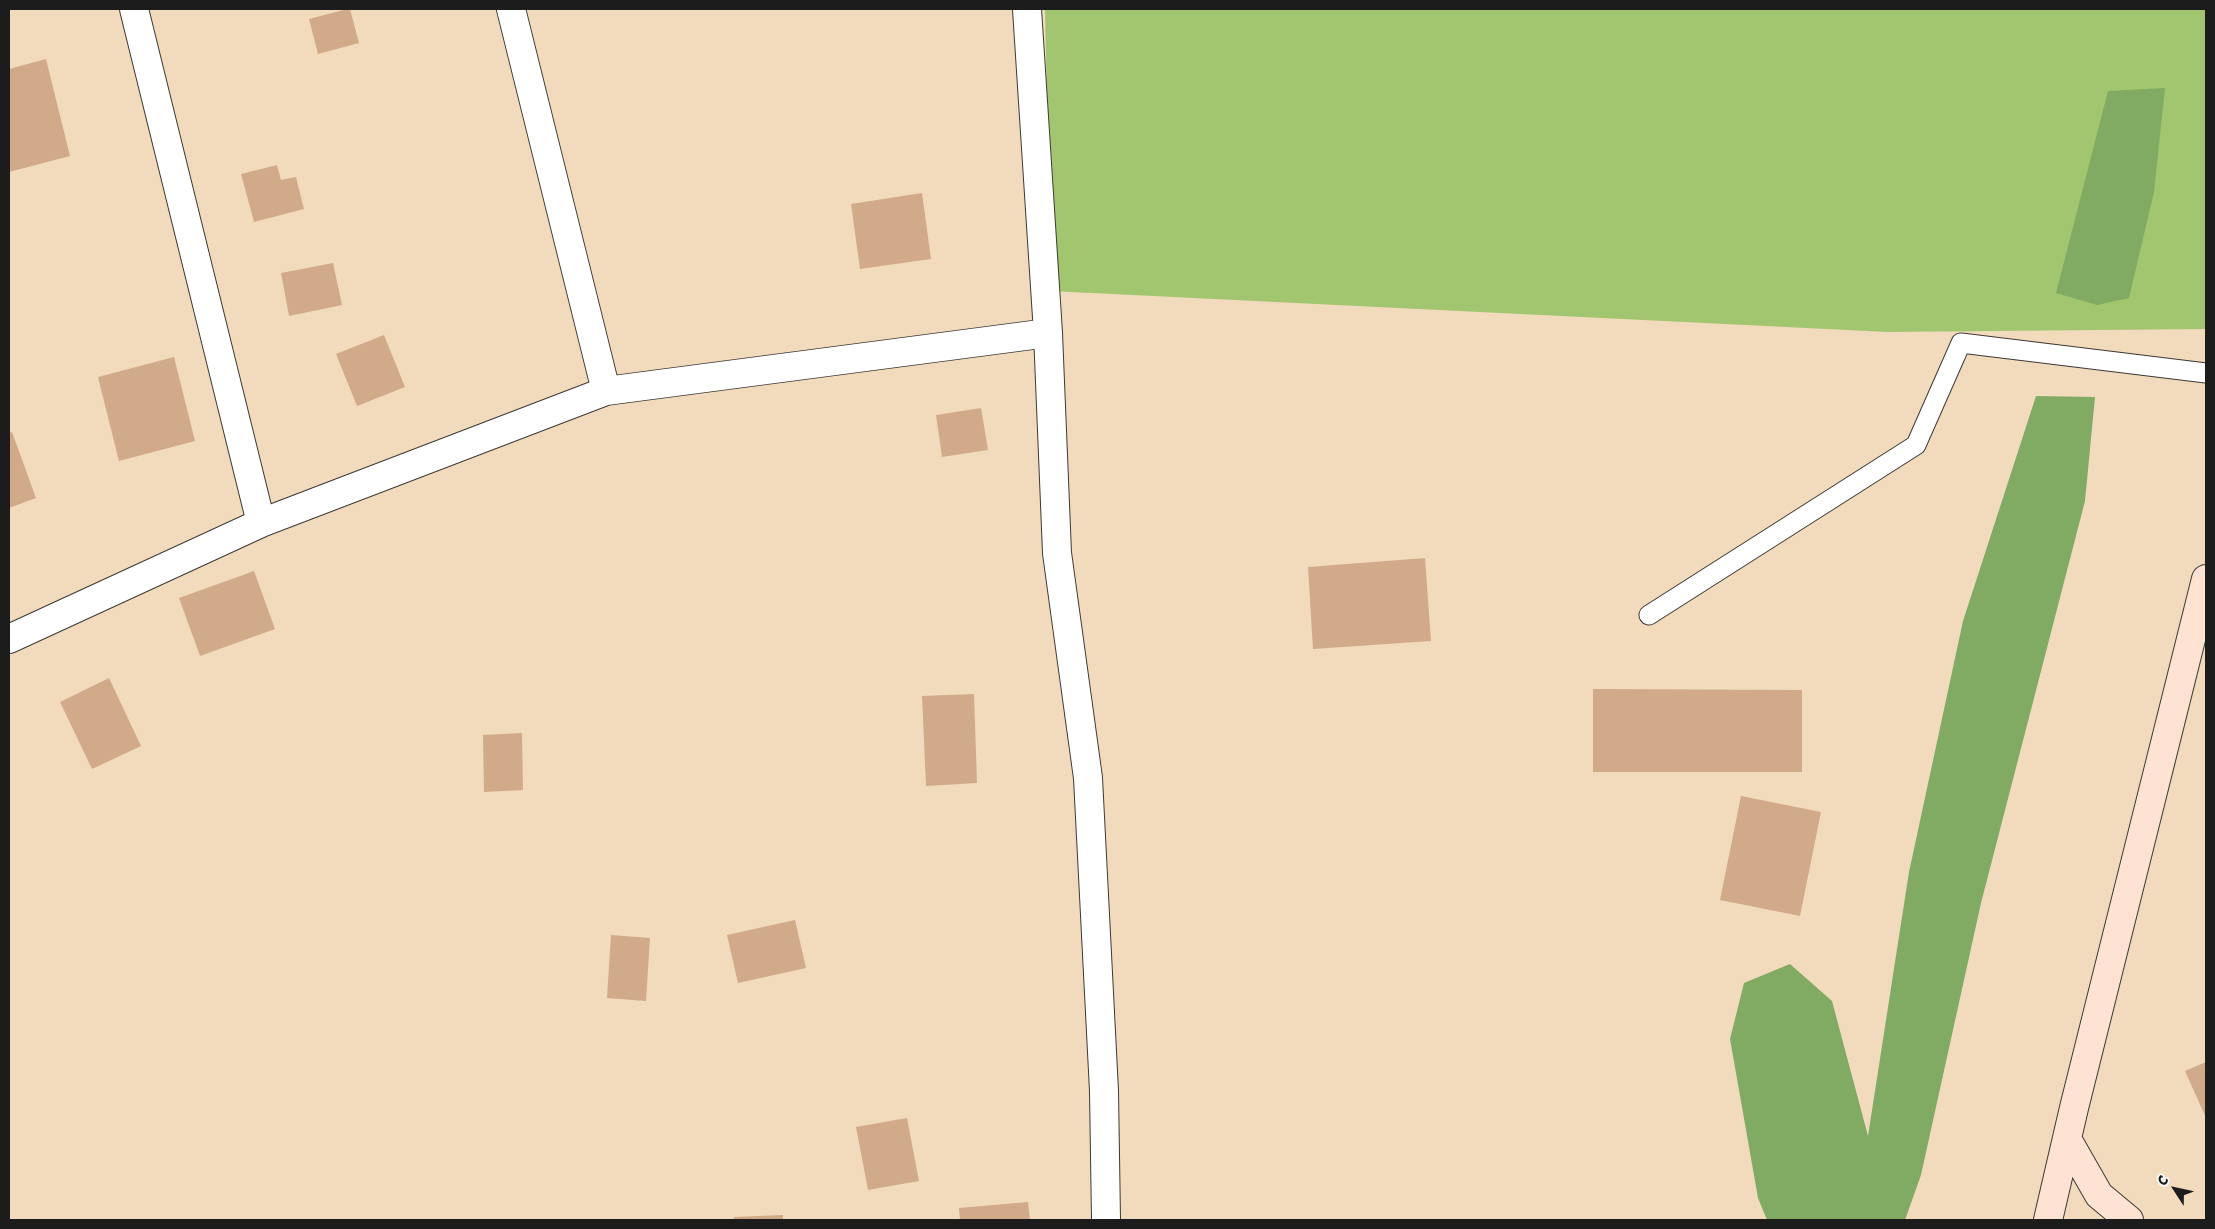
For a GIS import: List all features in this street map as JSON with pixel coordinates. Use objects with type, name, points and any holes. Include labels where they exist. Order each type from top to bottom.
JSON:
[{"type":"street","points":[[134,9],[261,524]]},
{"type":"street","points":[[511,9],[606,392]]},
{"type":"street","points":[[1027,9],[1048,333],[1057,553],[1088,778],[1104,1092],[1106,1220]]},
{"type":"street","points":[[9,639],[261,524],[606,392],[1048,333]]},
{"type":"street","points":[[2048,1220],[2206,579]]},
{"type":"street","points":[[2067,1139],[2099,1195],[2129,1220]]},
{"type":"lane","points":[[1649,615],[1916,446],[1961,343],[2206,373]]},
{"type":"green space","points":[[1045,9],[2206,9],[2206,329],[1888,332],[1051,291]]},
{"type":"green space","points":[[2165,88],[2154,192],[2129,298],[2097,305],[2056,293],[2108,91]]},
{"type":"green space","points":[[2036,396],[2095,397],[2085,501],[1981,903],[1921,1175],[1905,1220],[1767,1220],[1758,1198],[1730,1039],[1744,983],[1790,964],[1832,1001],[1868,1136],[1909,872],[1963,621]]},
{"type":"building","points":[[350,9],[359,43],[318,54],[309,19]]},
{"type":"building","points":[[46,59],[70,156],[9,172],[9,69]]},
{"type":"building","points":[[277,165],[281,180],[296,177],[304,209],[254,222],[241,174]]},
{"type":"building","points":[[922,193],[931,259],[860,269],[851,204]]},
{"type":"building","points":[[333,263],[342,305],[289,316],[281,273]]},
{"type":"building","points":[[384,335],[405,387],[357,406],[336,354]]},
{"type":"building","points":[[174,357],[195,441],[119,461],[98,377]]},
{"type":"building","points":[[981,408],[988,450],[942,457],[936,415]]},
{"type":"building","points":[[12,432],[36,498],[9,508],[9,433]]},
{"type":"building","points":[[1425,558],[1431,641],[1313,649],[1308,567]]},
{"type":"building","points":[[254,571],[275,629],[200,656],[179,598]]},
{"type":"building","points":[[109,678],[141,746],[92,769],[60,702]]},
{"type":"building","points":[[1593,689],[1802,690],[1802,772],[1593,772]]},
{"type":"building","points":[[974,694],[977,783],[926,786],[922,696]]},
{"type":"building","points":[[522,733],[523,790],[484,792],[483,735]]},
{"type":"building","points":[[1741,796],[1821,812],[1800,916],[1720,900]]},
{"type":"building","points":[[795,920],[806,968],[738,983],[727,935]]},
{"type":"building","points":[[611,935],[650,938],[646,1001],[607,998]]},
{"type":"building","points":[[2206,1062],[2206,1118],[2185,1071]]},
{"type":"building","points":[[907,1118],[919,1181],[868,1190],[856,1127]]},
{"type":"building","points":[[1028,1202],[1030,1220],[960,1220],[959,1208]]},
{"type":"building","points":[[783,1215],[783,1220],[734,1220],[734,1217]]}]
